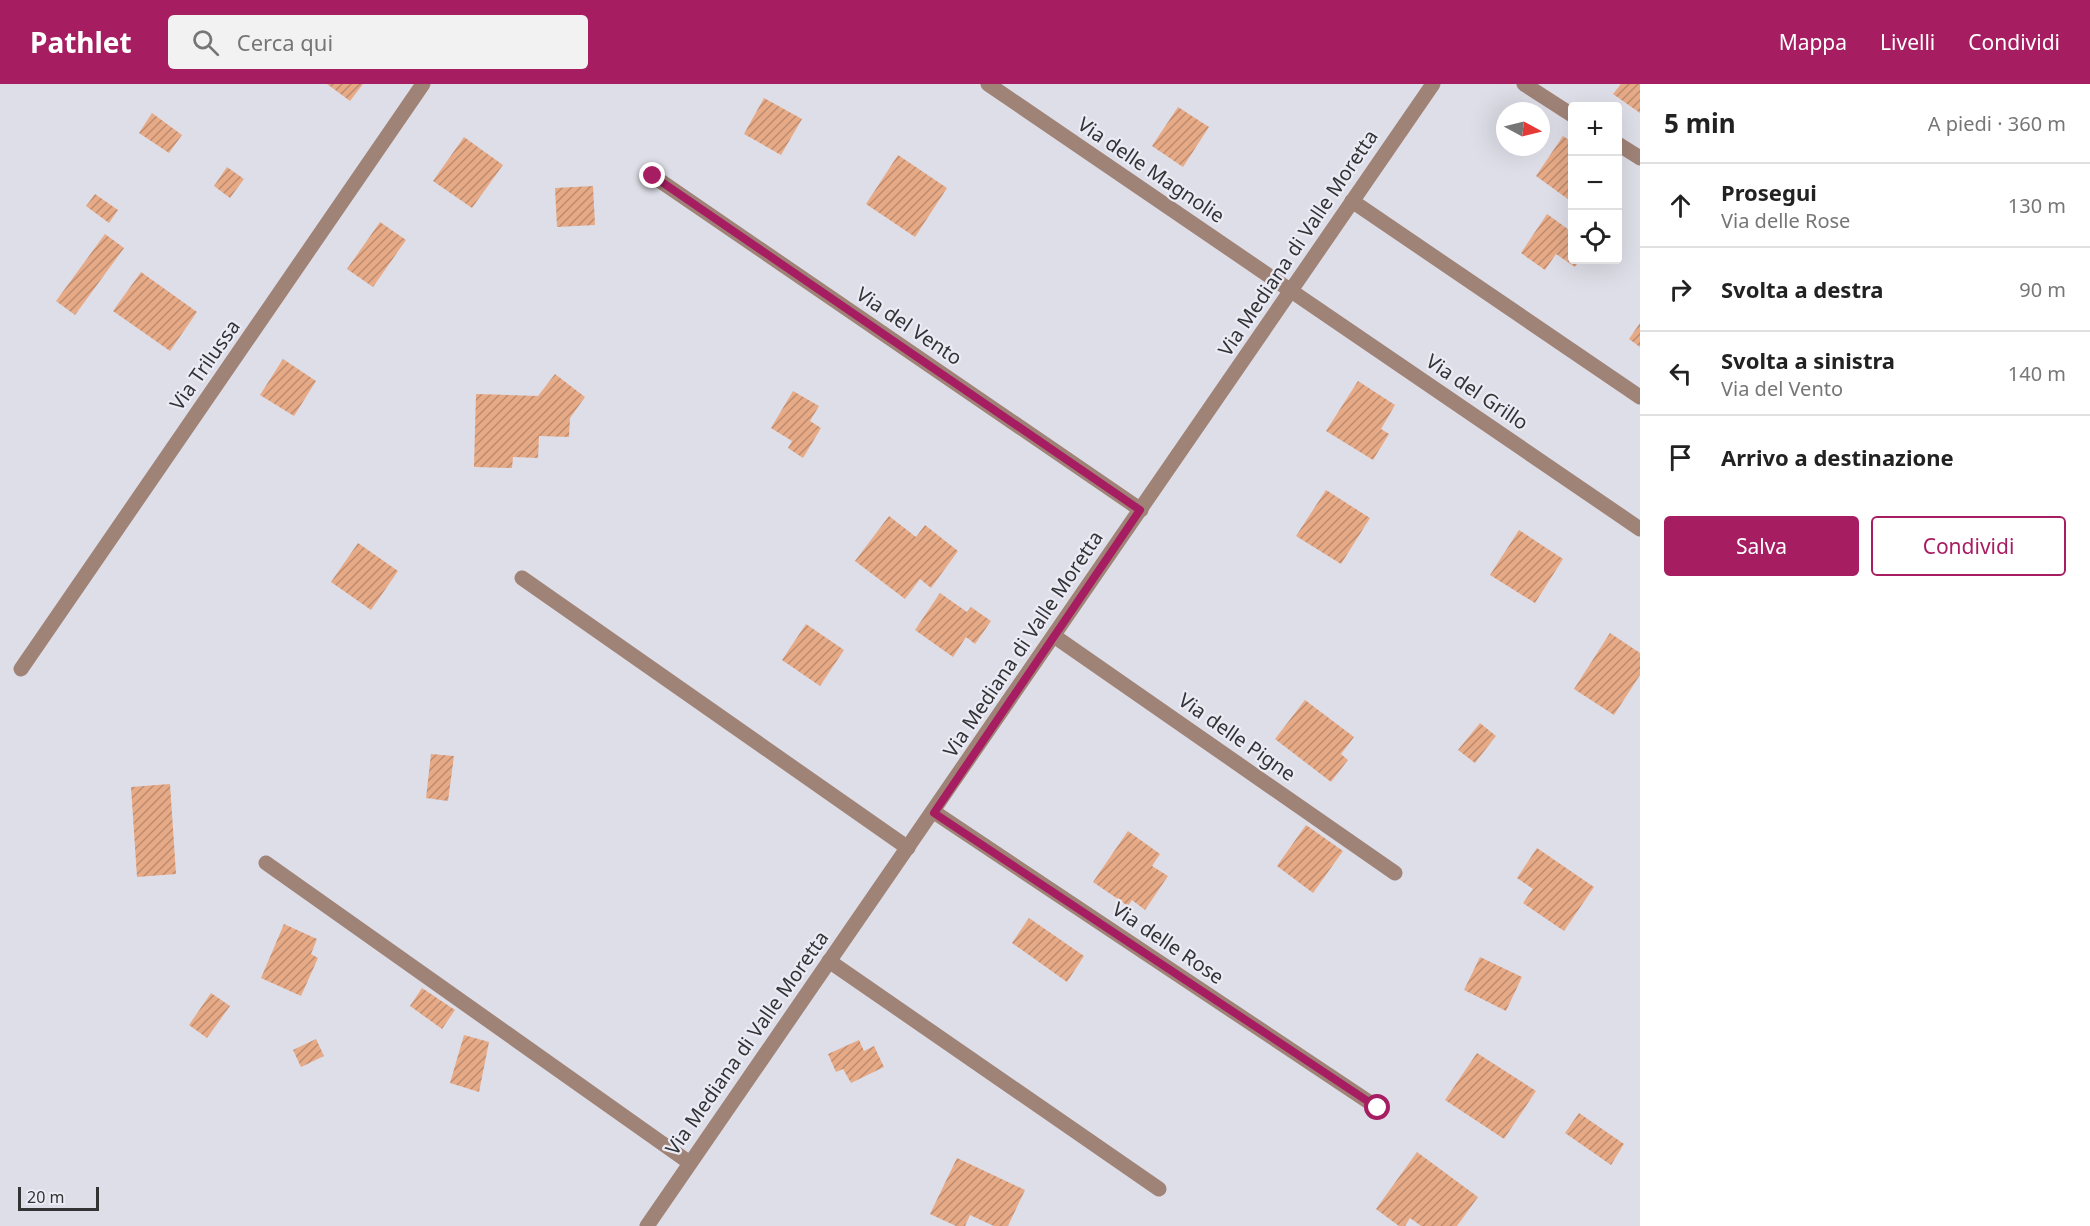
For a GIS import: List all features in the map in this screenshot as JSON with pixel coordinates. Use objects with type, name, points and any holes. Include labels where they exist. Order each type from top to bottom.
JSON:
[{"type":"street","name":"Via Trilussa","points":[[21,669],[423,84]]},
{"type":"street","name":"Via delle Magnolie","points":[[988,84],[1291,290]]},
{"type":"street","name":"Via Mediana di Valle Moretta","points":[[647,1226],[934,813],[1433,84]]},
{"type":"street","points":[[1524,84],[1568,112]]},
{"type":"street","points":[[1622,147],[1640,158]]},
{"type":"street","name":"Via del Vento","points":[[653,176],[1140,510]]},
{"type":"street","points":[[1352,201],[1640,397]]},
{"type":"street","name":"Via del Grillo","points":[[1291,290],[1640,529]]},
{"type":"street","points":[[522,578],[908,848]]},
{"type":"street","name":"Via delle Pigne","points":[[1054,636],[1395,873]]},
{"type":"street","name":"Via delle Rose","points":[[934,813],[1378,1108]]},
{"type":"street","points":[[266,863],[690,1163]]},
{"type":"street","points":[[829,961],[1159,1189]]},
{"type":"building","points":[[327,84],[363,84],[350,101]]},
{"type":"building","points":[[1621,84],[1640,84],[1640,113],[1613,94]]},
{"type":"building","points":[[764,98],[802,119],[781,155],[744,134]]},
{"type":"building","points":[[1178,107],[1209,127],[1183,167],[1152,146]]},
{"type":"building","points":[[152,113],[182,135],[169,153],[139,133]]},
{"type":"building","points":[[1563,136],[1568,139],[1568,199],[1536,176]]},
{"type":"building","points":[[464,137],[503,165],[472,208],[433,181]]},
{"type":"building","points":[[898,155],[947,188],[915,237],[866,204]]},
{"type":"building","points":[[227,167],[244,179],[230,198],[214,186]]},
{"type":"building","points":[[593,186],[595,225],[557,227],[555,188]]},
{"type":"building","points":[[95,194],[118,210],[109,223],[86,206]]},
{"type":"building","points":[[1547,214],[1568,229],[1568,262],[1556,254],[1545,270],[1521,253]]},
{"type":"building","points":[[380,222],[406,240],[373,287],[347,269]]},
{"type":"building","points":[[105,234],[124,248],[75,315],[56,301]]},
{"type":"building","points":[[141,272],[197,312],[170,351],[113,311]]},
{"type":"building","points":[[1640,323],[1640,347],[1629,339]]},
{"type":"building","points":[[283,359],[316,381],[294,416],[260,395]]},
{"type":"building","points":[[555,374],[585,397],[570,418],[569,437],[539,436],[538,458],[513,457],[512,468],[474,467],[476,394],[538,396]]},
{"type":"building","points":[[1358,381],[1395,405],[1381,429],[1389,434],[1373,460],[1326,431]]},
{"type":"building","points":[[793,391],[819,406],[810,421],[821,428],[803,458],[788,448],[792,441],[771,428]]},
{"type":"building","points":[[1326,490],[1370,518],[1341,564],[1296,536]]},
{"type":"building","points":[[889,516],[916,537],[925,525],[958,551],[931,588],[920,579],[905,599],[855,561]]},
{"type":"building","points":[[1519,530],[1563,559],[1535,603],[1490,575]]},
{"type":"building","points":[[358,543],[398,571],[371,610],[331,582]]},
{"type":"building","points":[[940,593],[967,612],[971,607],[991,621],[975,644],[966,637],[953,657],[915,630]]},
{"type":"building","points":[[806,624],[844,650],[820,686],[782,660]]},
{"type":"building","points":[[1610,633],[1640,653],[1640,675],[1614,715],[1574,689]]},
{"type":"building","points":[[1305,700],[1354,737],[1341,754],[1348,760],[1331,782],[1275,739]]},
{"type":"building","points":[[1480,723],[1496,736],[1475,763],[1458,750]]},
{"type":"building","points":[[431,754],[454,756],[448,801],[426,798]]},
{"type":"building","points":[[170,784],[176,874],[137,877],[131,787]]},
{"type":"building","points":[[1306,825],[1343,851],[1313,893],[1277,866]]},
{"type":"building","points":[[1128,831],[1160,854],[1152,866],[1168,876],[1145,910],[1132,900],[1128,906],[1093,882]]},
{"type":"building","points":[[1537,848],[1594,887],[1564,931],[1523,903],[1533,889],[1517,878]]},
{"type":"building","points":[[1029,918],[1084,956],[1067,982],[1012,943]]},
{"type":"building","points":[[284,924],[317,939],[311,954],[318,958],[301,996],[261,978]]},
{"type":"building","points":[[1480,957],[1522,977],[1506,1011],[1464,990]]},
{"type":"building","points":[[422,988],[455,1010],[442,1029],[410,1006]]},
{"type":"building","points":[[211,993],[230,1006],[207,1038],[189,1025]]},
{"type":"building","points":[[464,1035],[489,1042],[479,1092],[450,1083]]},
{"type":"building","points":[[316,1039],[324,1056],[301,1067],[293,1050]]},
{"type":"building","points":[[859,1040],[864,1051],[874,1046],[884,1067],[851,1083],[843,1069],[836,1072],[828,1054]]},
{"type":"building","points":[[1477,1053],[1536,1091],[1504,1139],[1445,1100]]},
{"type":"building","points":[[1579,1113],[1624,1144],[1611,1165],[1565,1133]]},
{"type":"building","points":[[1417,1152],[1478,1197],[1457,1226],[1421,1226],[1410,1218],[1405,1226],[1399,1226],[1376,1209]]},
{"type":"building","points":[[957,1158],[1025,1190],[1008,1226],[994,1226],[970,1215],[965,1226],[956,1226],[930,1214]]},
{"type":"route","points":[[653,176],[1140,510],[934,813],[1378,1108]]}]
